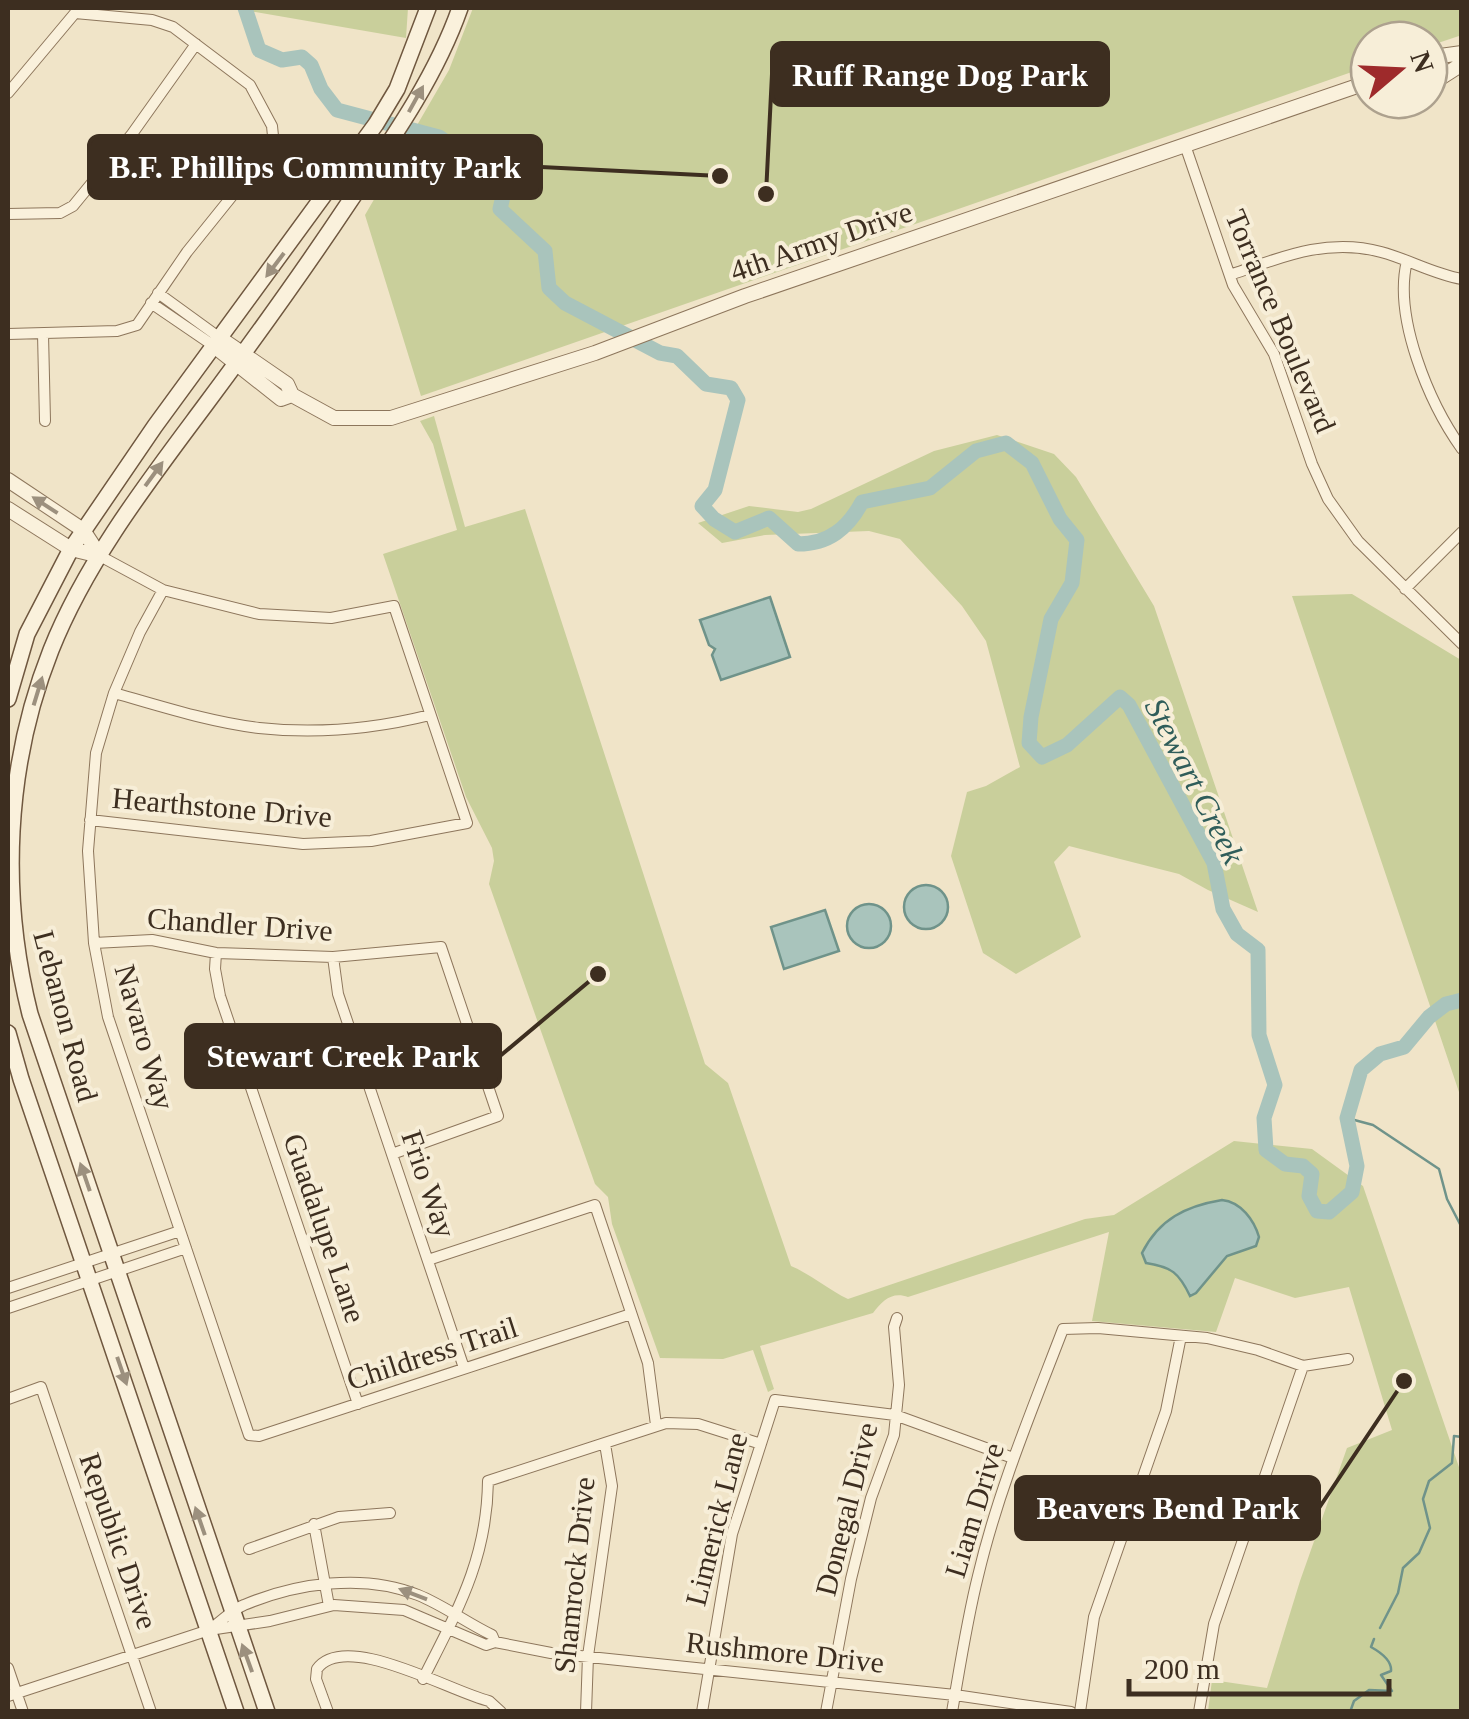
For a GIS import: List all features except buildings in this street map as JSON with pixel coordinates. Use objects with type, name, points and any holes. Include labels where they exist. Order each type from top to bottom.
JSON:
[{"type":"main road","points":[[8,699],[27,634],[71,549],[376,124],[396,89],[428,8]]},
{"type":"main road","name":"Lebanon Road","points":[[267,1712],[113,1262],[18,969],[9,900],[14,754],[50,652],[100,556],[412,108],[460,8]]},
{"type":"main road","name":"Lebanon Road","points":[[8,1033],[236,1712]]},
{"type":"street","points":[[8,92],[72,15],[81,12],[155,20],[173,27],[250,85],[273,136],[261,160],[137,324],[117,331],[8,334]]},
{"type":"street","points":[[8,214],[67,210],[132,134],[196,44]]},
{"type":"street","name":"4th Army Drive","points":[[154,298],[240,358],[280,399],[292,395],[334,418],[377,420],[428,408],[537,372],[1349,89]]},
{"type":"street","name":"Torrance Boulevard","points":[[1186,144],[1230,275],[1277,360],[1328,499],[1358,541],[1462,644]]},
{"type":"street","points":[[1230,275],[1326,247],[1362,248],[1462,279]]},
{"type":"street","points":[[1406,261],[1402,292],[1408,323],[1433,398],[1462,449]]},
{"type":"street","points":[[43,334],[45,421]]},
{"type":"street","points":[[8,480],[84,530],[100,556]]},
{"type":"street","points":[[8,509],[71,549],[100,556],[164,590],[280,617],[332,618],[394,606],[430,715],[393,724],[334,730],[259,728],[114,693]]},
{"type":"street","points":[[1406,589],[1462,532]]},
{"type":"street","name":"Navaro Way","points":[[164,590],[140,632],[114,693],[96,754],[89,893],[94,943],[108,1017],[249,1435]]},
{"type":"street","name":"Hearthstone Drive","points":[[90,820],[303,844],[371,841],[467,822],[430,715]]},
{"type":"street","name":"Chandler Drive","points":[[94,943],[152,940],[216,953],[333,958],[441,947],[498,1116],[392,1154]]},
{"type":"street","name":"Guadalupe Lane","points":[[216,953],[220,996],[358,1404]]},
{"type":"street","name":"Frio Way","points":[[333,958],[338,994],[464,1368]]},
{"type":"street","points":[[428,1260],[595,1205],[652,1378],[656,1425]]},
{"type":"street","points":[[8,1308],[90,1278],[113,1262],[180,1231]]},
{"type":"street","points":[[8,1288],[83,1262],[113,1262],[186,1248]]},
{"type":"street","points":[[32,1280],[38,1297]]},
{"type":"street","name":"Childress Trail","points":[[249,1435],[259,1436],[631,1314]]},
{"type":"street","name":"Donegal Drive","points":[[826,1712],[851,1579],[871,1498],[894,1435],[899,1396],[894,1327],[898,1318]]},
{"type":"street","name":"Liam Drive","points":[[952,1712],[978,1576],[1013,1458],[1063,1329],[1098,1328],[1181,1336]]},
{"type":"street","points":[[1080,1712],[1094,1617],[1166,1411],[1181,1336],[1233,1342],[1303,1366],[1348,1360]]},
{"type":"street","points":[[1198,1712],[1214,1624],[1303,1366]]},
{"type":"street","name":"Republic Drive","points":[[8,1399],[41,1387],[150,1712]]},
{"type":"street","name":"Limerick Lane","points":[[702,1712],[726,1560],[758,1443],[775,1400],[895,1415]]},
{"type":"street","points":[[895,1415],[1013,1458]]},
{"type":"street","points":[[423,1679],[472,1580],[488,1481],[656,1425],[698,1424],[758,1443]]},
{"type":"street","name":"Shamrock Drive","points":[[586,1712],[588,1656],[612,1486],[604,1444]]},
{"type":"street","points":[[249,1548],[350,1514],[390,1513]]},
{"type":"street","points":[[314,1524],[329,1606]]},
{"type":"street","name":"Rushmore Drive","points":[[234,1620],[241,1606],[325,1583],[397,1588],[420,1595],[492,1635],[495,1642]]},
{"type":"street","name":"Rushmore Drive","points":[[12,1695],[234,1620],[329,1606],[379,1606],[427,1618],[486,1645],[495,1642],[536,1651],[955,1695],[1071,1712]]},
{"type":"street","points":[[328,1712],[316,1680],[321,1662],[342,1656],[383,1661],[488,1702],[500,1712]]},
{"type":"street","points":[[8,1668],[12,1695],[23,1712]]},
{"type":"green space","points":[[232,8],[408,8],[406,38]]},
{"type":"green space","points":[[473,8],[1461,8],[1462,35],[1449,39],[1449,20],[1349,20],[1349,73],[421,396],[365,215],[449,70]]},
{"type":"green space","points":[[434,416],[465,527],[525,509],[705,1064],[728,1083],[791,1266],[848,1299],[1085,1219],[1114,1215],[1234,1141],[1312,1149],[1363,1186],[1461,1473],[1461,1711],[1208,1711],[1212,1680],[1267,1688],[1347,1448],[1392,1430],[1349,1287],[1295,1298],[1235,1278],[1216,1332],[1092,1321],[1109,1232],[908,1297],[892,1296],[873,1313],[760,1346],[774,1389],[768,1392],[753,1350],[723,1359],[660,1358],[612,1224],[608,1197],[595,1184],[489,884],[494,861],[492,848],[466,797],[383,554],[457,530],[433,444],[420,421]]},
{"type":"green space","points":[[997,435],[1054,454],[1076,477],[1154,606],[1258,912],[1179,874],[1069,846],[1054,862],[1081,937],[1016,974],[983,953],[951,856],[967,792],[1020,767],[986,641],[962,606],[900,539],[869,531],[765,535],[722,543],[698,523],[749,506],[798,512],[811,509],[934,451]]},
{"type":"green space","points":[[1352,594],[1461,660],[1461,1098],[1292,596]]},
{"type":"water","points":[[770,597],[790,657],[721,680],[712,655],[715,649],[709,645],[700,620]]},
{"type":"water","points":[[926,885],[941,892],[948,907],[941,922],[926,929],[911,922],[904,907],[911,892]]},
{"type":"water","points":[[869,904],[884,911],[891,926],[884,941],[869,948],[854,941],[847,926],[854,911]]},
{"type":"water","points":[[825,910],[839,951],[784,969],[771,927]]},
{"type":"water","points":[[1222,1200],[1246,1213],[1259,1237],[1256,1246],[1227,1256],[1190,1296],[1174,1272],[1146,1263],[1142,1253],[1157,1231],[1175,1216]]},
{"type":"waterway","name":"Stewart Creek","points":[[245,8],[259,50],[282,60],[302,57],[311,65],[321,89],[337,110],[439,137],[456,149],[489,155],[507,142],[524,142],[533,156],[533,171],[522,184],[504,192],[500,209],[545,251],[549,288],[565,303],[660,353],[677,356],[706,384],[731,388],[738,400],[715,490],[702,506],[735,532],[769,518],[798,544],[819,541],[844,527],[862,502],[930,488],[976,451],[1006,443],[1032,463],[1060,519],[1077,540],[1072,583],[1051,619],[1029,743],[1042,757],[1067,745],[1120,697],[1129,705],[1214,863],[1223,909],[1237,934],[1258,950],[1259,1035],[1275,1085],[1264,1118],[1266,1150],[1285,1164],[1303,1166],[1312,1174],[1309,1196],[1317,1211],[1329,1212],[1352,1192],[1357,1166],[1347,1118],[1361,1070],[1380,1054],[1404,1047],[1429,1017],[1446,1004],[1462,1000]]},
{"type":"waterway","points":[[1347,1118],[1373,1125],[1439,1169],[1447,1199],[1462,1228]]},
{"type":"waterway","points":[[1380,1628],[1398,1593],[1403,1568],[1419,1553],[1430,1528],[1423,1499],[1429,1481],[1452,1463],[1454,1436],[1462,1437]]},
{"type":"waterway","points":[[1350,1712],[1354,1701],[1369,1690],[1392,1691],[1381,1675],[1391,1671],[1390,1663],[1371,1647],[1374,1639]]},
{"type":"place","name":"B.F. Phillips Community Park","points":[[720,176]]},
{"type":"place","name":"Ruff Range Dog Park","points":[[766,194]]},
{"type":"place","name":"Stewart Creek Park","points":[[598,974]]},
{"type":"place","name":"Beavers Bend Park","points":[[1404,1381]]}]
